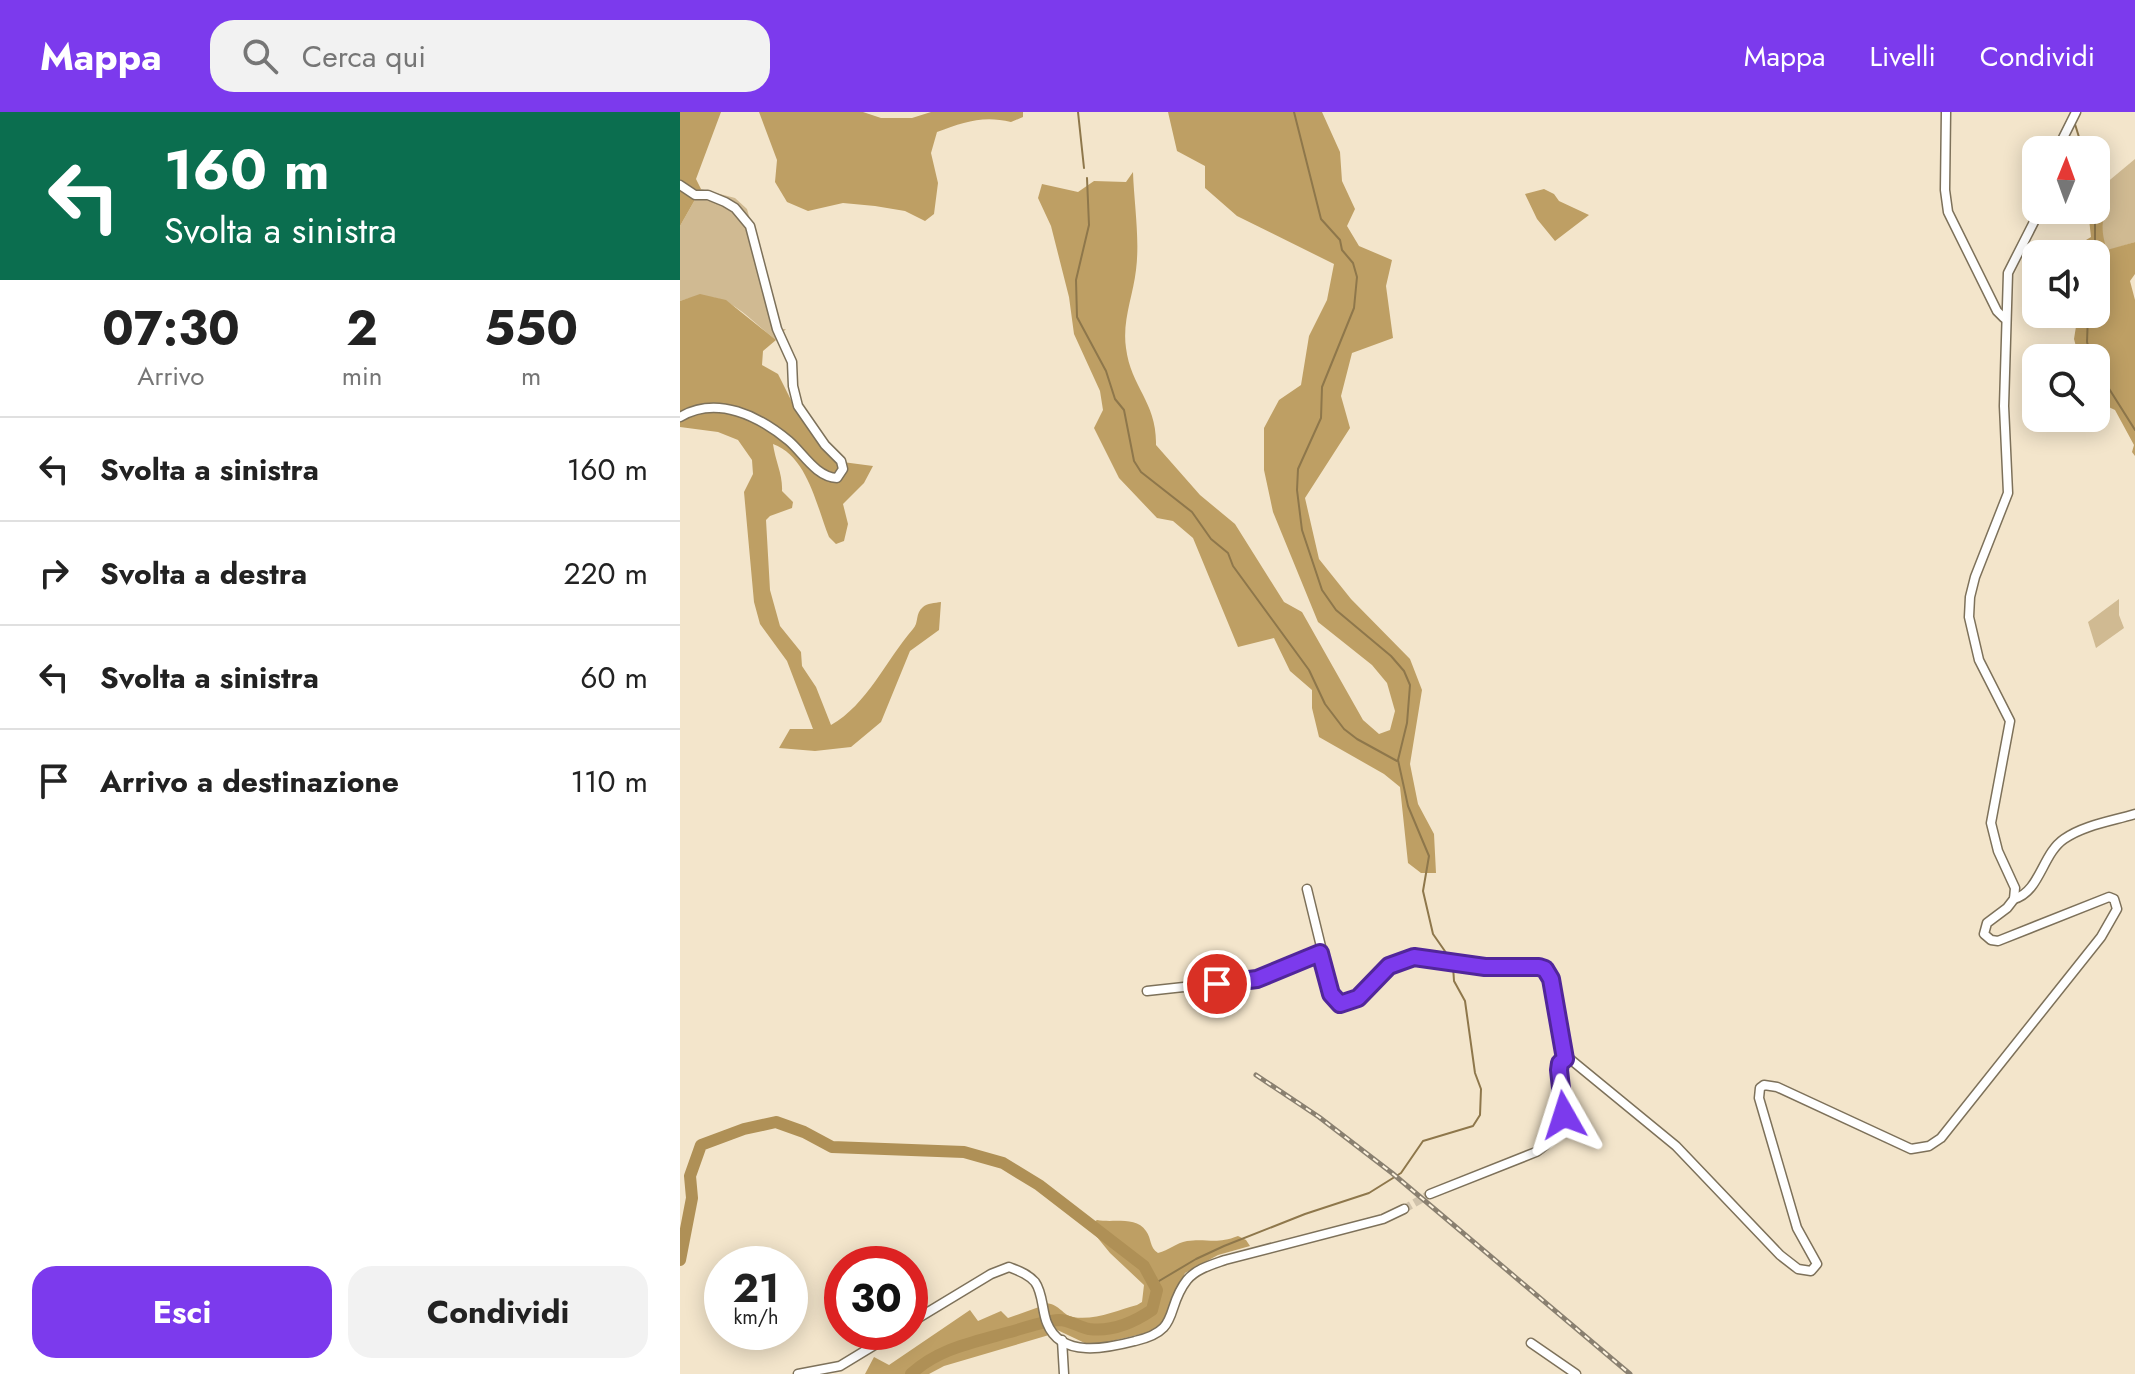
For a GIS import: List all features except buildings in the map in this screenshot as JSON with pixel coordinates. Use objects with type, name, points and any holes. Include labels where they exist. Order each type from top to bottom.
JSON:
[{"type":"street","points":[[1946,112],[1945,190],[1948,212],[1997,311],[2004,319]]},
{"type":"street","points":[[2063,136],[2076,112]]},
{"type":"street","points":[[680,185],[695,195],[708,195],[725,202],[735,208],[750,226],[777,329],[792,362],[798,406],[825,445],[841,461],[843,469],[837,478],[829,478],[790,441],[735,409],[692,409],[680,417]]},
{"type":"street","points":[[2014,899],[2012,876],[1998,851],[1991,823],[2010,721],[1979,660],[1969,617],[1975,577],[2008,493],[2004,319],[2008,273],[2033,224]]},
{"type":"street","points":[[1430,1194],[1536,1152],[1551,1142],[1560,1129],[1564,1115],[1560,1063],[1565,1059],[1577,1061],[1676,1146],[1780,1255],[1798,1269],[1811,1271],[1817,1264],[1797,1228],[1759,1098],[1760,1088],[1764,1085],[1777,1087],[1911,1149],[1929,1146],[1941,1138],[2101,937],[2117,909],[2114,899],[2109,897],[1998,941],[1986,937],[1984,929],[1987,923],[2014,899],[2027,893],[2052,851],[2065,839],[2135,814]]},
{"type":"street","points":[[1307,889],[1331,994],[1340,1004],[1358,998],[1389,966],[1401,960],[1429,957],[1467,965],[1545,969],[1551,979],[1565,1059]]},
{"type":"street","points":[[1147,991],[1257,979],[1320,953]]},
{"type":"street","points":[[928,1312],[991,1274],[1009,1267],[1025,1273],[1036,1284],[1048,1327],[1062,1340],[1091,1349],[1158,1334],[1173,1317],[1181,1289],[1201,1269],[1279,1245],[1383,1219],[1404,1209]]},
{"type":"street","points":[[1062,1340],[1064,1374]]},
{"type":"street","points":[[1531,1343],[1576,1374]]},
{"type":"street","points":[[798,1374],[840,1366],[866,1350]]},
{"type":"shaded area","points":[[680,112],[721,112],[696,179],[701,189],[680,226]]},
{"type":"shaded area","points":[[759,112],[863,112],[881,118],[912,118],[931,112],[1023,112],[1023,117],[1011,122],[991,119],[974,121],[937,132],[931,153],[938,183],[934,214],[925,221],[905,211],[875,206],[843,203],[808,211],[787,202],[775,182],[777,160]]},
{"type":"shaded area","points":[[1168,112],[1322,112],[1340,152],[1342,181],[1355,209],[1347,226],[1359,246],[1392,260],[1386,286],[1393,338],[1352,353],[1341,396],[1350,428],[1305,498],[1319,559],[1351,599],[1410,659],[1422,690],[1410,764],[1418,804],[1434,834],[1436,873],[1421,873],[1408,863],[1400,787],[1384,774],[1319,737],[1312,708],[1312,690],[1290,671],[1274,638],[1238,647],[1193,538],[1173,521],[1157,518],[1119,478],[1094,428],[1103,410],[1100,391],[1074,334],[1069,297],[1051,226],[1038,198],[1042,184],[1078,192],[1094,181],[1126,182],[1133,172],[1137,258],[1125,338],[1133,374],[1152,417],[1156,445],[1200,495],[1235,524],[1284,602],[1302,612],[1363,720],[1379,734],[1390,730],[1395,711],[1387,683],[1372,665],[1318,622],[1273,512],[1264,470],[1264,428],[1279,400],[1301,385],[1309,336],[1327,300],[1334,264],[1237,216],[1205,188],[1205,166],[1177,151]]},
{"type":"shaded area","points":[[2135,159],[2135,242],[2110,250],[2110,240],[2103,240],[2100,225],[2110,224],[2110,180]]},
{"type":"shaded area","points":[[701,189],[735,198],[747,209],[781,329],[786,329],[776,340],[743,312],[721,300],[696,297],[680,301],[680,226]]},
{"type":"shaded area","points":[[1544,189],[1559,201],[1589,215],[1555,241],[1537,219],[1525,194]]},
{"type":"shaded area","points":[[2090,224],[2103,224],[2104,240],[2086,240],[2091,237]]},
{"type":"shaded area","points":[[2135,242],[2135,274],[2130,281],[2135,300],[2135,456],[2132,452],[2134,445],[2115,410],[2110,408],[2110,344],[2075,344],[2076,328],[2110,328],[2110,249]]},
{"type":"shaded area","points":[[700,294],[726,300],[776,340],[763,351],[762,365],[778,374],[796,410],[835,461],[873,466],[864,483],[843,504],[848,524],[844,541],[836,544],[829,537],[803,471],[785,450],[773,444],[782,491],[793,502],[792,508],[766,520],[770,590],[780,626],[801,652],[802,666],[816,687],[831,725],[866,694],[915,627],[921,609],[941,602],[939,630],[910,651],[881,722],[851,747],[815,751],[779,748],[790,729],[813,729],[787,661],[760,624],[754,602],[744,492],[753,474],[752,460],[738,440],[718,432],[680,427],[680,301]]},
{"type":"shaded area","points":[[2119,599],[2119,615],[2124,628],[2096,648],[2088,622]]},
{"type":"shaded area","points":[[1097,1220],[1123,1221],[1142,1226],[1158,1253],[1187,1241],[1217,1241],[1238,1236],[1250,1246],[1218,1255],[1185,1273],[1166,1320],[1154,1331],[1091,1346],[1051,1327],[1046,1303],[1073,1317],[1097,1316],[1142,1302],[1144,1285],[1110,1253],[1088,1226]]},
{"type":"shaded area","points":[[1039,1307],[1049,1335],[944,1366],[929,1374],[865,1374],[874,1357],[889,1365],[911,1350],[928,1350],[928,1339],[970,1310],[978,1321],[1001,1311],[1008,1318]]},
{"type":"waterway","points":[[1078,112],[1084,168]]},
{"type":"waterway","points":[[1294,112],[1321,219],[1340,240],[1357,277],[1354,308],[1322,387],[1321,418],[1298,469],[1302,530],[1322,590],[1336,610],[1391,656],[1404,671],[1410,685],[1407,723],[1398,760],[1408,806],[1429,856],[1423,891],[1433,934],[1449,957]]},
{"type":"waterway","points":[[2074,121],[2079,136]]},
{"type":"waterway","points":[[1087,178],[1089,225],[1076,280],[1077,317],[1106,371],[1115,399],[1124,410],[1134,461],[1141,472],[1192,512],[1211,539],[1228,553],[1233,566],[1309,670],[1325,704],[1344,729],[1397,761]]},
{"type":"waterway","points":[[2095,224],[2095,240]]},
{"type":"waterway","points":[[2088,328],[2088,344]]},
{"type":"waterway","points":[[2110,390],[2135,430]]},
{"type":"waterway","points":[[1154,1284],[1224,1246],[1369,1193],[1401,1173],[1423,1141],[1473,1126],[1480,1115],[1481,1089],[1475,1073],[1465,1001],[1454,981],[1453,966]]},
{"type":"waterway","points":[[680,1260],[692,1198],[690,1176],[701,1145],[744,1129],[776,1122],[832,1147],[964,1152],[1003,1163],[1039,1185],[1144,1266],[1157,1290],[1152,1310],[1122,1326],[1098,1330],[1063,1320],[1046,1322],[956,1348],[932,1358],[911,1374]]},
{"type":"tunnel","points":[[1404,1209],[1430,1194]]},
{"type":"railway","points":[[1256,1075],[1319,1117],[1392,1173],[1630,1374]]},
{"type":"route","points":[[1217,984],[1257,979],[1320,953],[1331,994],[1340,1004],[1358,998],[1370,989],[1389,966],[1414,957],[1485,967],[1528,966],[1545,969],[1551,979],[1565,1059],[1560,1063],[1559,1070],[1564,1115]]}]
